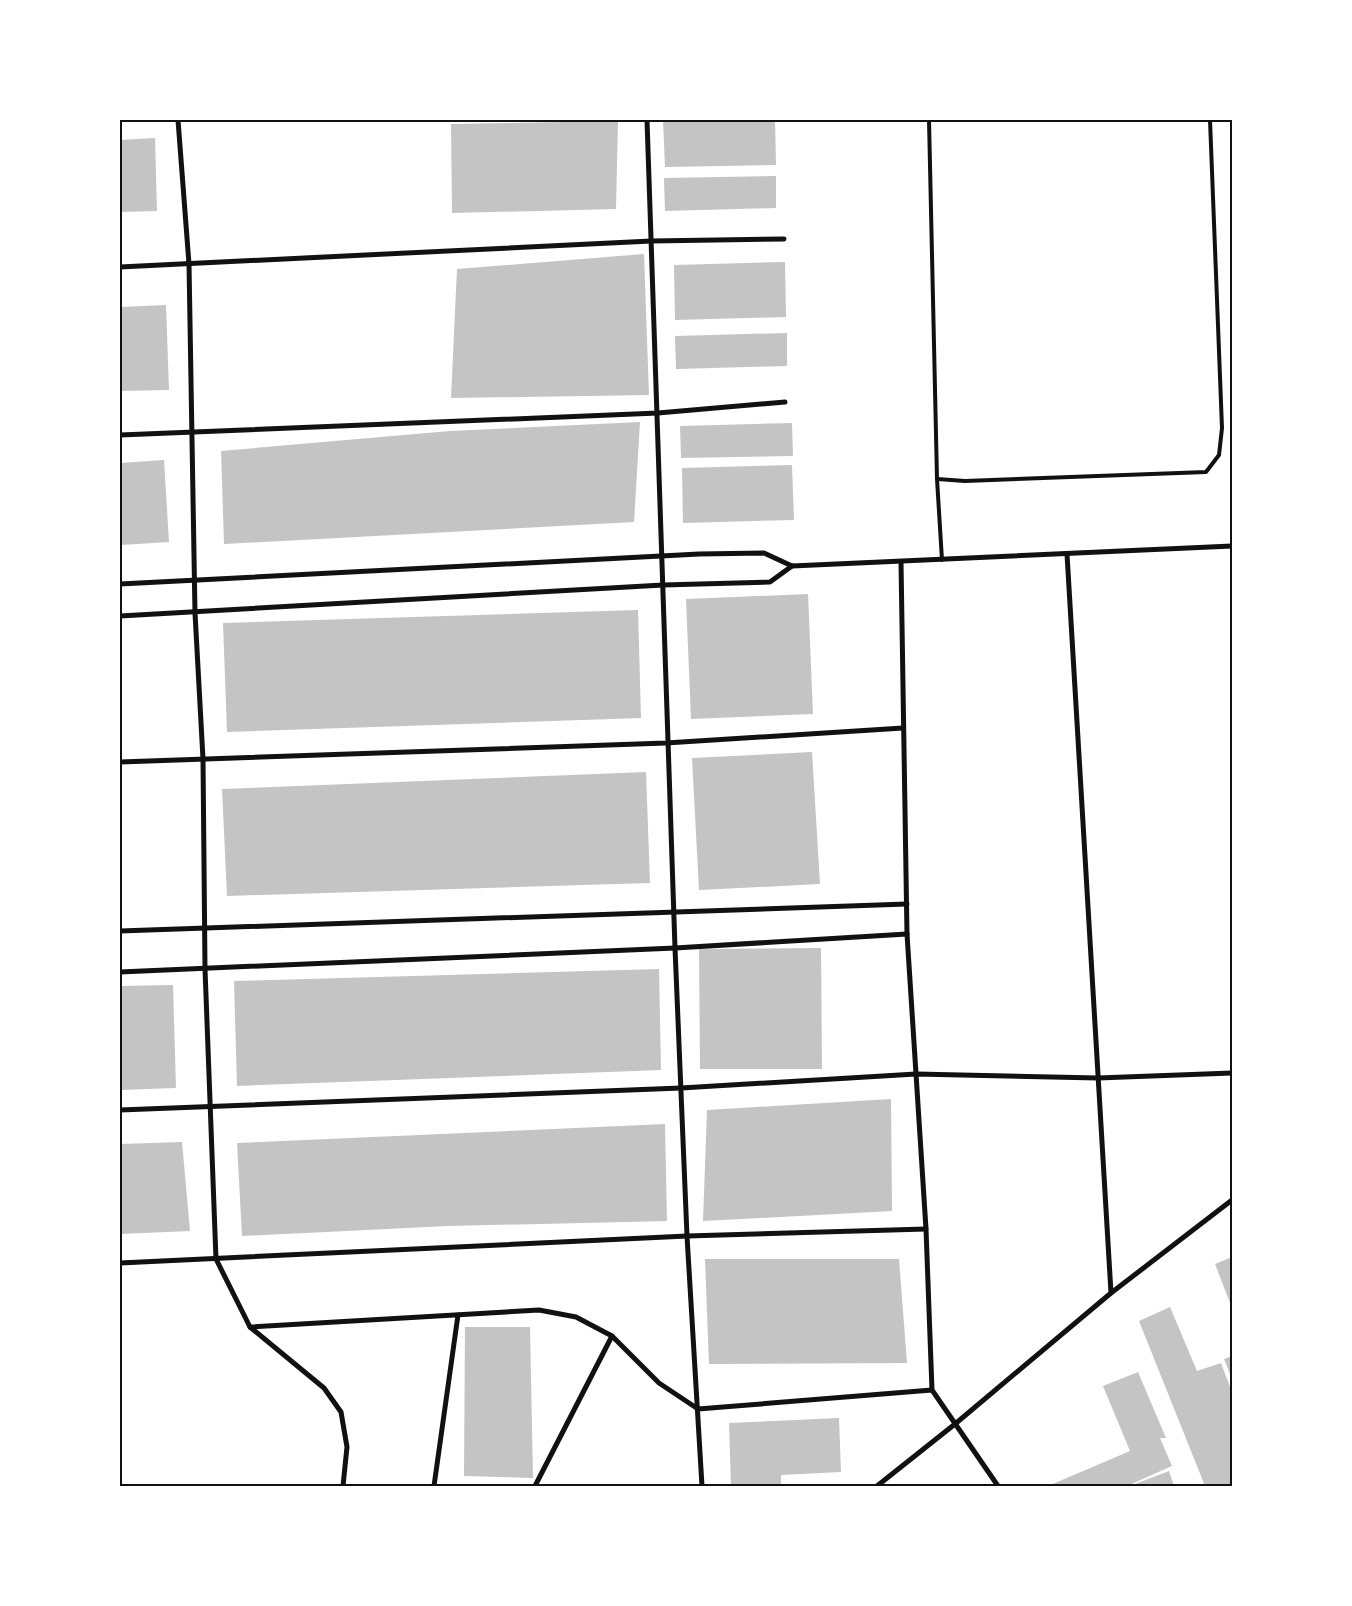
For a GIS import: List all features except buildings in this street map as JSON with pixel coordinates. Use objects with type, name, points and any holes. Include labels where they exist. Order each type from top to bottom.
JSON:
[{"type":"street","points":[[178,120],[189,264],[194,612],[203,760],[205,969],[216,1259],[250,1327],[324,1388],[341,1412],[347,1446],[343,1486]]},
{"type":"street","points":[[647,120],[650,241],[658,414],[666,743],[687,1236],[702,1486]]},
{"type":"street","points":[[120,267],[650,241],[784,239]]},
{"type":"street","points":[[120,435],[658,414],[785,402]]},
{"type":"street","points":[[120,584],[662,556],[764,553],[792,566],[1232,546]]},
{"type":"street","points":[[1067,554],[1111,1293]]},
{"type":"street","points":[[901,562],[907,934],[926,1229],[932,1390],[998,1486]]},
{"type":"street","points":[[120,616],[663,585],[770,582],[792,566]]},
{"type":"street","points":[[120,762],[666,743],[903,728]]},
{"type":"street","points":[[120,931],[907,904]]},
{"type":"street","points":[[120,972],[675,948],[907,934]]},
{"type":"street","points":[[120,1110],[681,1088],[916,1074],[1098,1078],[1232,1073]]},
{"type":"street","points":[[877,1486],[956,1424],[1111,1293],[1232,1200]]},
{"type":"street","points":[[120,1263],[687,1236],[926,1229]]},
{"type":"street","points":[[250,1327],[539,1310],[576,1317],[612,1336],[659,1383],[698,1409],[932,1390]]},
{"type":"street","points":[[434,1486],[458,1315]]},
{"type":"street","points":[[535,1486],[612,1336]]},
{"type":"lane","points":[[928,120],[937,479],[942,560]]},
{"type":"lane","points":[[937,479],[965,481],[1206,472],[1219,454],[1222,428],[1210,120]]}]
